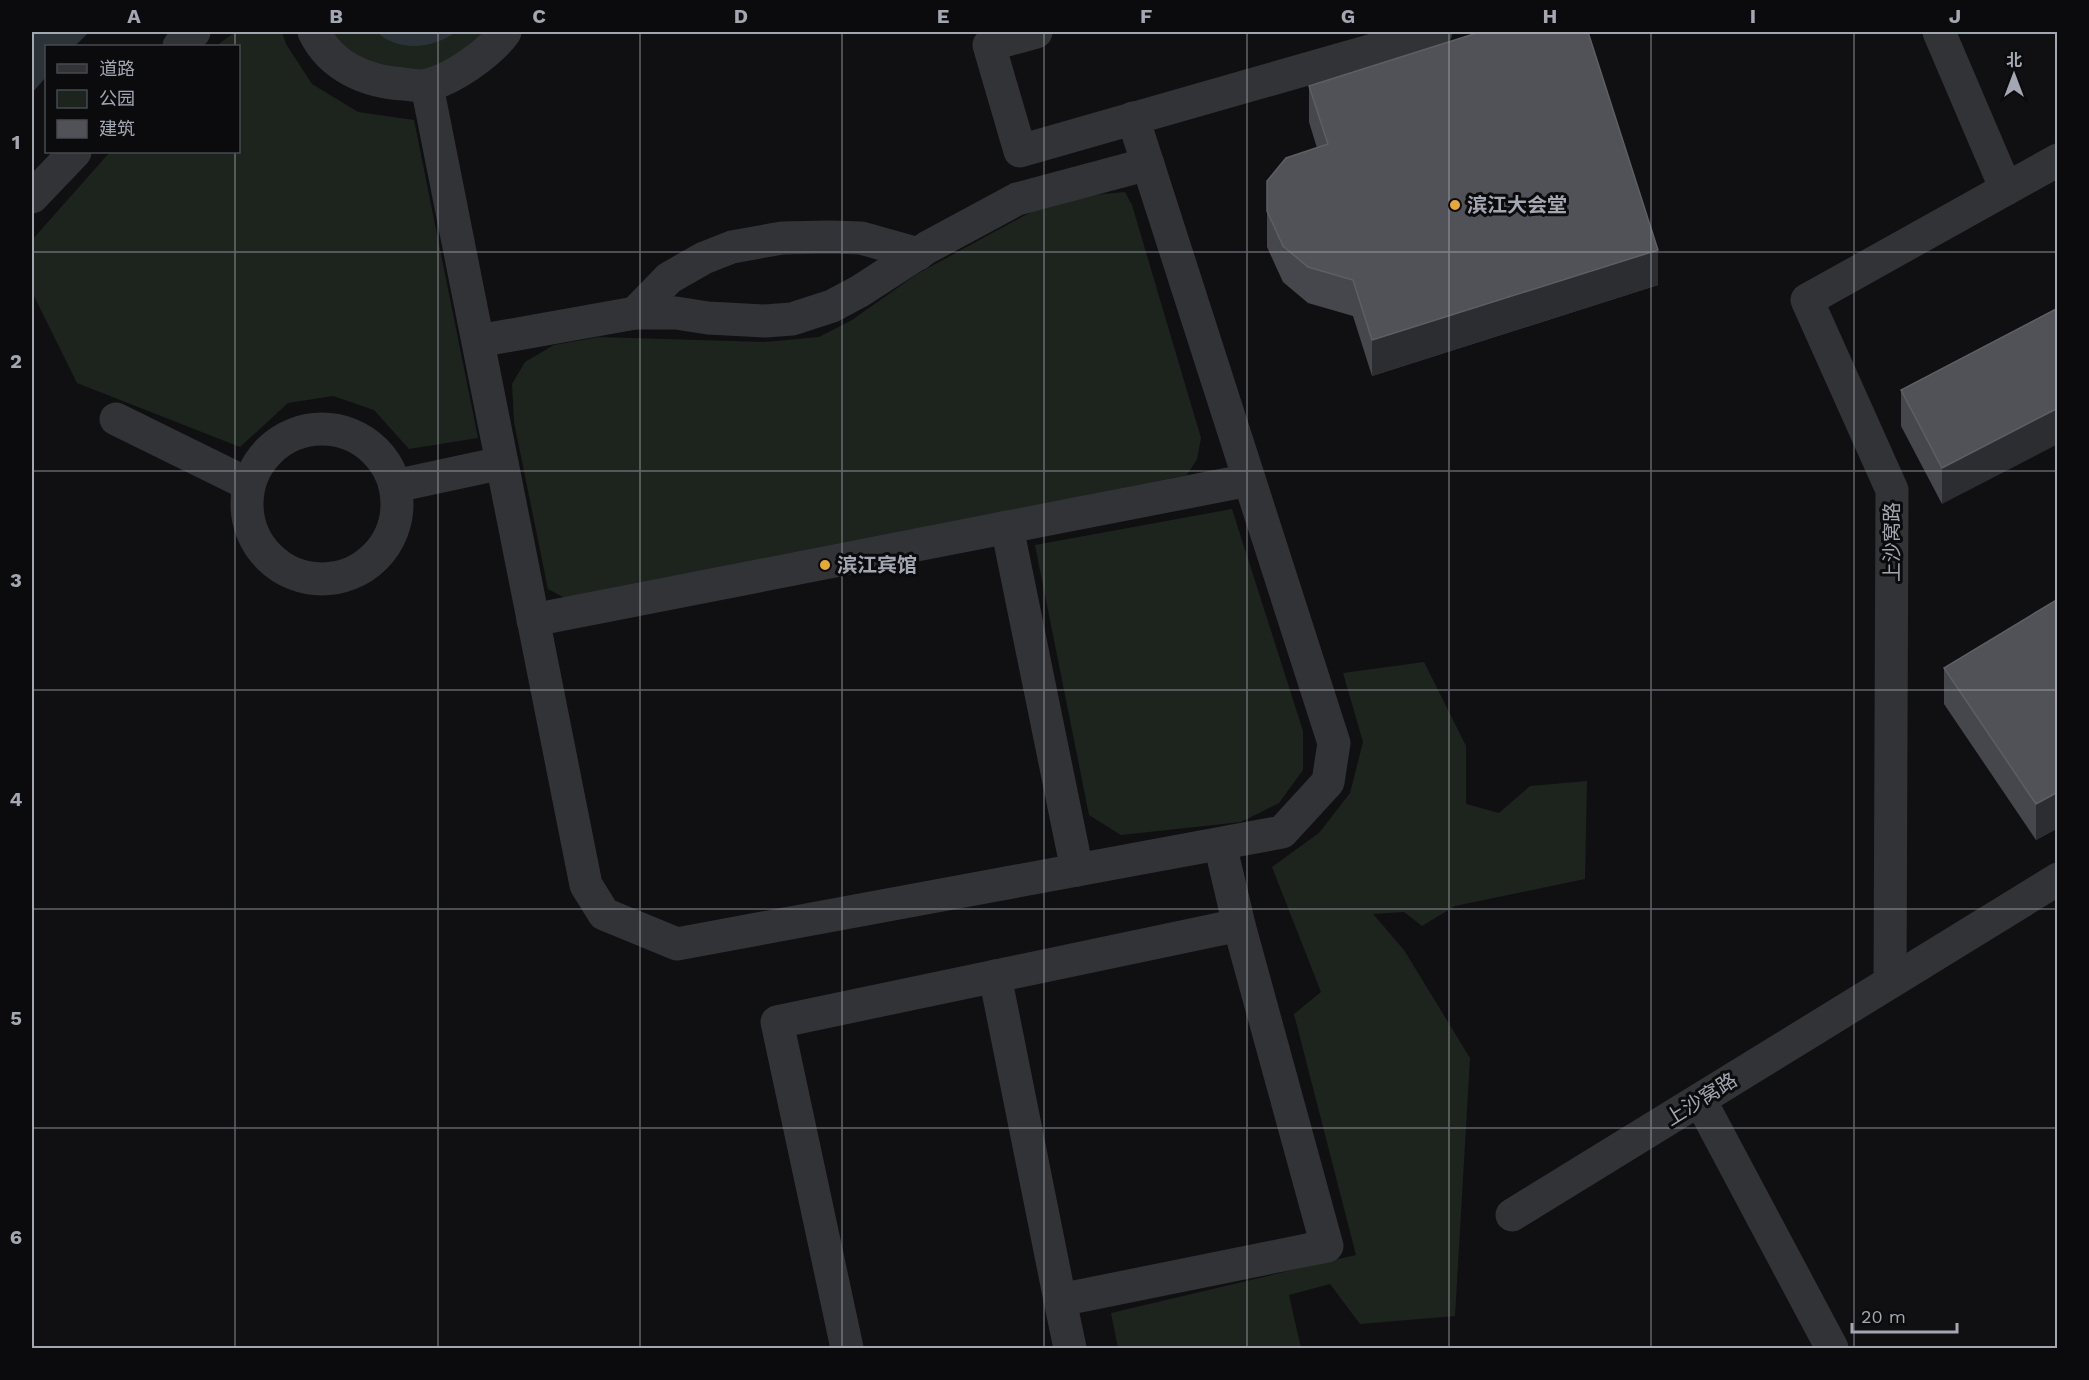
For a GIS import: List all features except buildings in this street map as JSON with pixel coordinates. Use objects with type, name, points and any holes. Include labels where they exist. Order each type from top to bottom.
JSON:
[{"type":"street","points":[[180,45],[194,32]]},
{"type":"street","points":[[314,32],[318,40],[345,69],[383,83],[427,86],[466,69],[500,40],[505,32]]},
{"type":"street","points":[[1036,32],[989,45],[1020,151],[1436,32]]},
{"type":"street","points":[[1939,32],[2006,189]]},
{"type":"street","points":[[427,86],[586,885],[604,914],[677,944],[1282,832],[1328,782],[1334,743],[1133,118]]},
{"type":"street","points":[[32,197],[74,153]]},
{"type":"street","name":"上沙窝路","points":[[1890,982],[1892,490],[1807,300],[2058,160]]},
{"type":"street","points":[[478,341],[635,313],[676,313],[737,320],[792,319],[832,306],[918,254],[1017,199],[1148,164]]},
{"type":"street","points":[[635,313],[669,279],[704,258],[732,247],[782,238],[840,237],[861,238],[918,254]]},
{"type":"street","points":[[116,419],[248,484]]},
{"type":"street","points":[[324,428],[348,434],[369,445],[386,463],[395,486],[398,510],[392,534],[379,555],[360,570],[336,578],[310,579],[286,571],[266,556],[252,534],[246,510],[248,484],[259,461],[277,443],[300,432],[324,428]]},
{"type":"street","points":[[395,486],[502,463]]},
{"type":"street","points":[[533,620],[1249,480]]},
{"type":"street","points":[[1007,527],[1077,870]]},
{"type":"street","points":[[1060,1300],[1327,1246],[1239,925],[1220,844]]},
{"type":"street","name":"上沙窝路","points":[[1512,1215],[2058,879]]},
{"type":"street","points":[[847,1348],[777,1022],[1239,925]]},
{"type":"street","points":[[995,976],[1070,1348]]},
{"type":"street","points":[[1700,1100],[1832,1348]]},
{"type":"green space","points":[[235,32],[282,32],[286,44],[312,84],[358,112],[414,120],[478,438],[409,449],[374,410],[333,396],[288,403],[240,447],[77,383],[32,292],[32,240],[109,153],[240,153],[240,45],[217,45]]},
{"type":"green space","points":[[333,32],[497,32],[476,57],[388,77],[337,41]]},
{"type":"green space","points":[[1125,192],[1132,205],[1201,438],[1197,459],[1187,475],[580,598],[563,597],[548,589],[514,422],[512,384],[525,362],[554,345],[599,337],[766,342],[819,337],[852,320],[917,274],[1031,212],[1093,195]]},
{"type":"green space","points":[[1232,509],[1303,731],[1303,770],[1279,803],[1241,822],[1121,835],[1089,815],[1035,545]]},
{"type":"green space","points":[[1424,662],[1466,746],[1466,804],[1499,813],[1530,786],[1587,781],[1585,879],[1455,906],[1422,926],[1404,912],[1373,914],[1404,950],[1470,1058],[1455,1316],[1360,1324],[1330,1284],[1289,1295],[1301,1348],[1118,1348],[1111,1313],[1356,1255],[1294,1014],[1321,992],[1272,867],[1319,833],[1350,793],[1363,742],[1343,673]]},
{"type":"shaded area","points":[[32,32],[89,32],[76,45],[45,45],[45,78],[32,93]]},
{"type":"shaded area","points":[[377,32],[455,32],[437,42],[416,46],[395,43]]},
{"type":"place","name":"滨江大会堂","points":[[1455,205]]},
{"type":"place","name":"滨江宾馆","points":[[825,565]]}]
